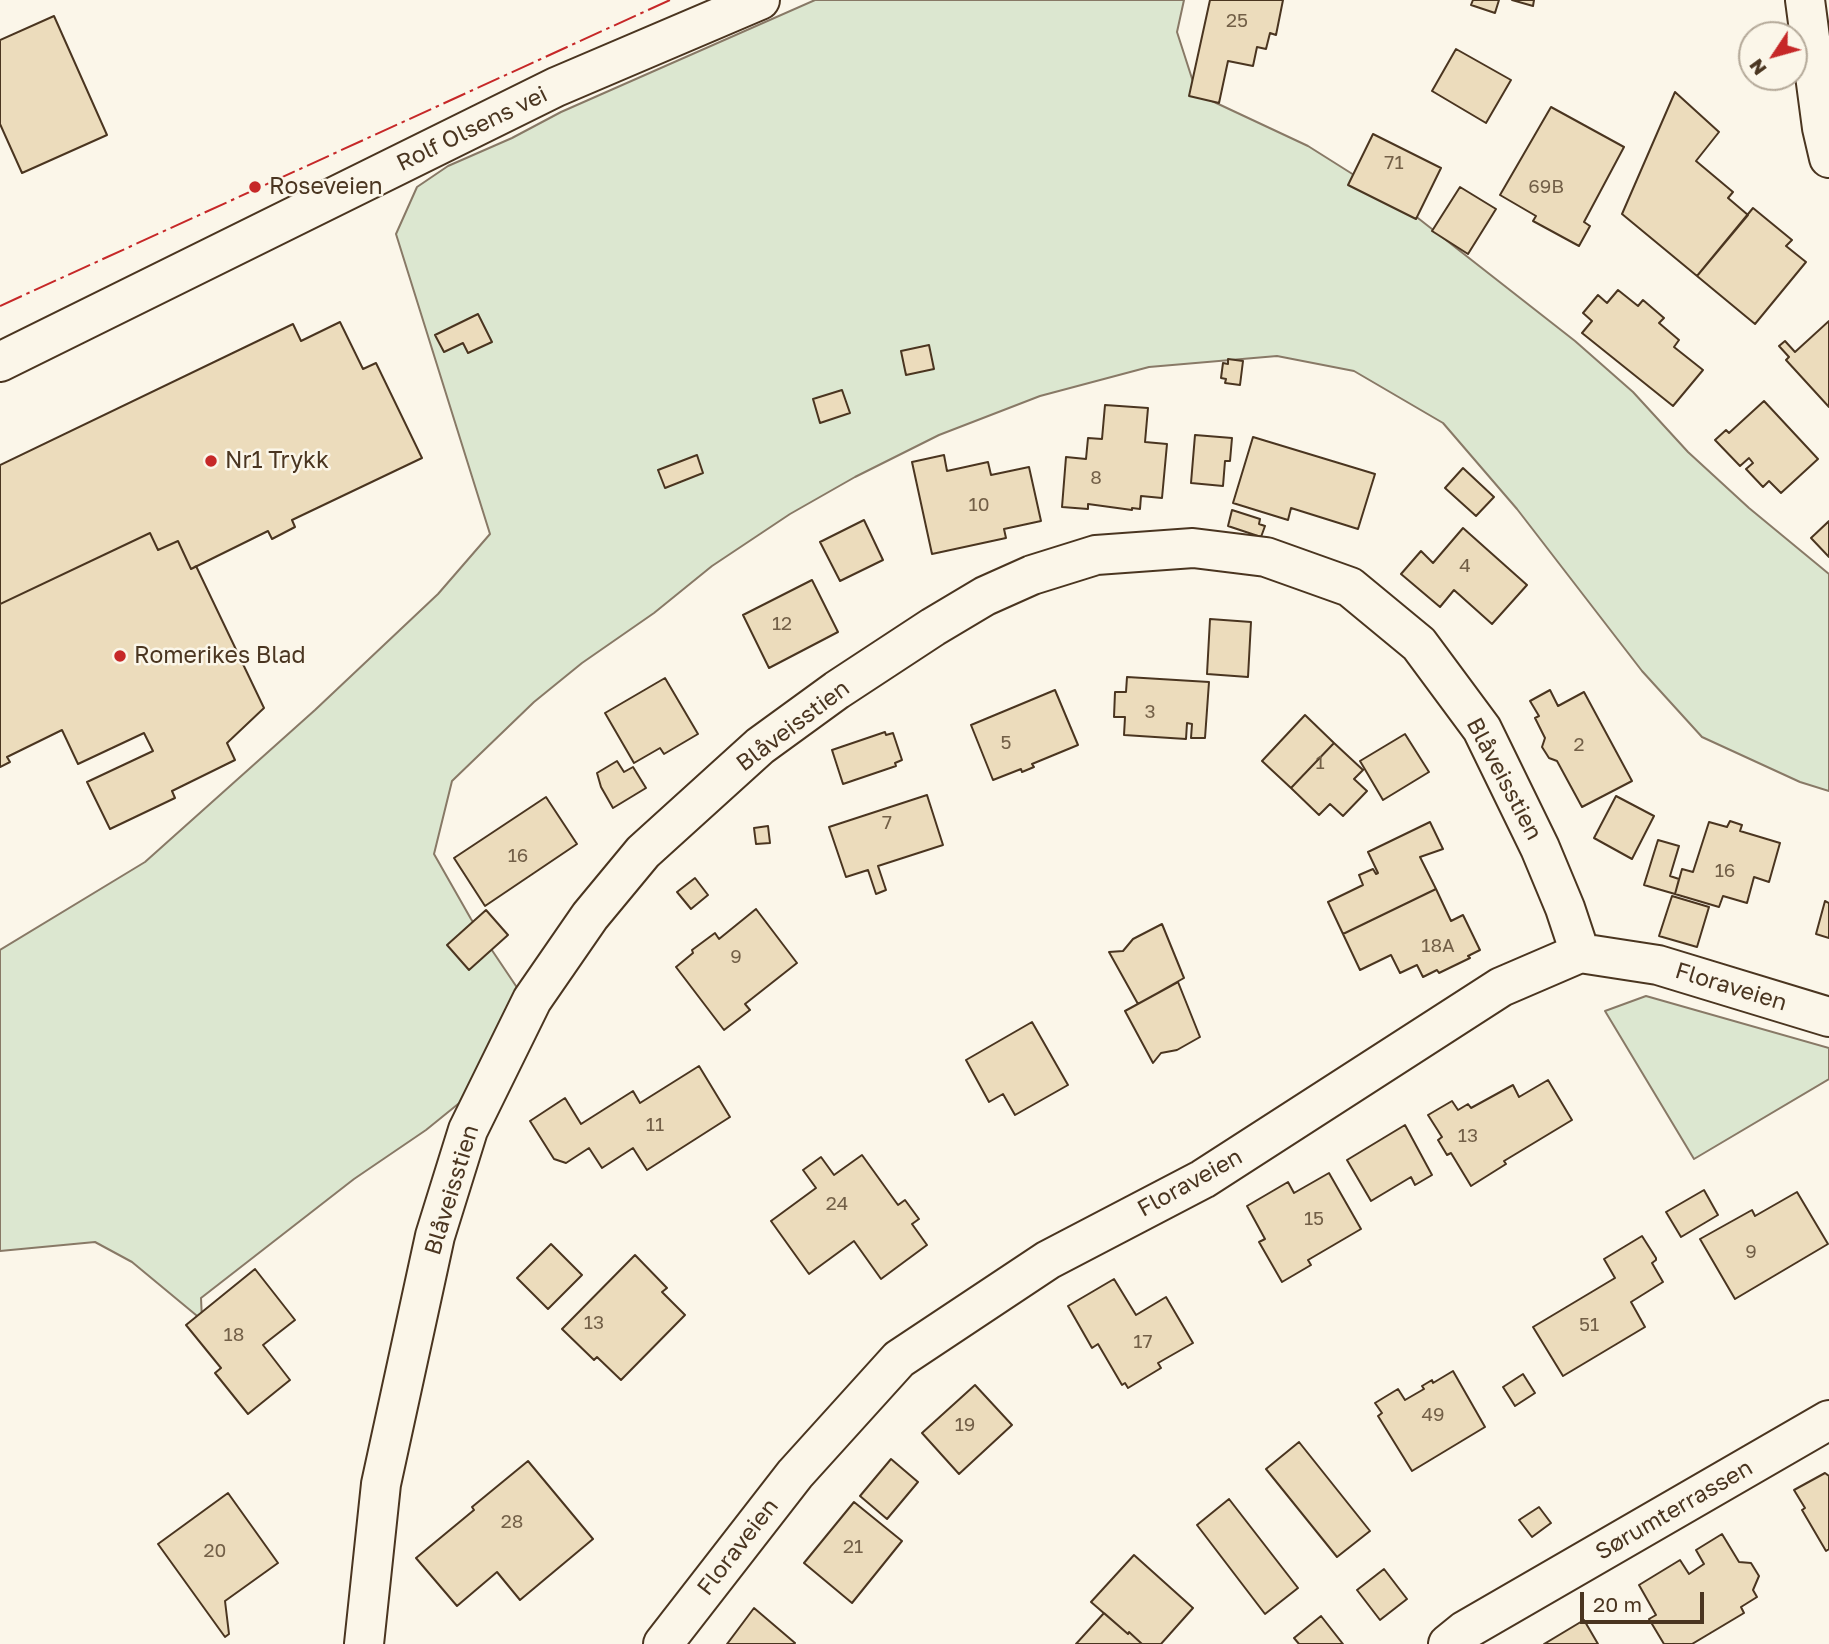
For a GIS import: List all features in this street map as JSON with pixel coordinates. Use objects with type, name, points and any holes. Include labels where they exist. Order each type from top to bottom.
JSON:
[{"type":"street","name":"Rolf Olsens vei","points":[[0,362],[556,87],[760,0]]},
{"type":"street","points":[[1805,0],[1822,128],[1829,158]]},
{"type":"street","name":"Blåveisstien","points":[[364,1644],[380,1484],[435,1236],[468,1130],[532,1000],[590,916],[643,852],[760,746],[848,683],[985,596],[1032,575],[1096,555],[1193,548],[1266,557],[1350,587],[1419,644],[1482,729],[1541,848],[1580,953]]},
{"type":"street","name":"Floraveien","points":[[663,1644],[795,1474],[899,1359],[1048,1260],[1203,1179],[1501,987],[1580,953],[1658,965],[1829,1017]]},
{"type":"street","name":"Sørumterrassen","points":[[1448,1644],[1475,1624],[1829,1420]]},
{"type":"green space","points":[[815,0],[1184,0],[1177,32],[1197,94],[1308,146],[1400,204],[1575,341],[1633,392],[1688,452],[1749,508],[1829,574],[1829,791],[1800,782],[1702,737],[1642,671],[1517,509],[1443,423],[1354,371],[1277,356],[1149,367],[1040,396],[939,435],[855,477],[790,514],[712,566],[654,613],[582,663],[534,702],[452,781],[434,854],[471,919],[516,986],[532,1020],[484,1083],[426,1130],[354,1179],[201,1298],[202,1320],[132,1262],[95,1242],[0,1251],[0,950],[145,862],[315,710],[438,594],[490,534],[396,234],[417,187],[448,166],[512,138],[561,112]]},
{"type":"green space","points":[[1646,996],[1829,1048],[1829,1079],[1694,1159],[1605,1011]]},
{"type":"building","points":[[1210,0],[1283,0],[1276,35],[1270,33],[1266,49],[1257,47],[1253,66],[1228,61],[1219,103],[1189,96]]},
{"type":"building","points":[[1473,0],[1499,0],[1495,13],[1471,5]]},
{"type":"building","points":[[1512,0],[1534,0],[1533,6]]},
{"type":"building","points":[[54,16],[107,135],[22,173],[0,124],[0,40]]},
{"type":"building","points":[[1456,49],[1511,80],[1486,123],[1432,91]]},
{"type":"building","points":[[1675,92],[1719,132],[1696,161],[1733,192],[1728,198],[1748,215],[1697,276],[1622,214]]},
{"type":"building","points":[[1551,107],[1624,147],[1584,222],[1590,226],[1579,246],[1533,221],[1536,216],[1500,195]]},
{"type":"building","points":[[1373,134],[1441,168],[1416,219],[1348,185]]},
{"type":"building","points":[[1460,187],[1496,209],[1468,254],[1432,231]]},
{"type":"building","points":[[1753,208],[1792,240],[1786,246],[1806,262],[1755,324],[1697,276]]},
{"type":"building","points":[[1618,290],[1638,306],[1643,300],[1664,318],[1659,323],[1679,340],[1674,347],[1703,370],[1673,406],[1582,333],[1592,321],[1583,313],[1598,295],[1607,303]]},
{"type":"building","points":[[478,314],[492,342],[468,353],[463,343],[444,352],[435,335]]},
{"type":"building","points":[[1829,321],[1829,407],[1786,360],[1789,357],[1779,346],[1785,341],[1795,352]]},
{"type":"building","name":"Nr1 Trykk","points":[[340,322],[363,369],[376,363],[422,458],[292,520],[295,527],[272,539],[268,531],[191,569],[178,541],[158,550],[150,533],[0,604],[0,465],[293,324],[301,341]]},
{"type":"building","points":[[929,345],[934,369],[906,375],[901,351]]},
{"type":"building","points":[[1228,359],[1243,361],[1240,385],[1225,383],[1226,379],[1221,378],[1223,363],[1228,364]]},
{"type":"building","points":[[842,390],[850,413],[820,423],[813,399]]},
{"type":"building","points":[[1764,401],[1818,459],[1781,493],[1769,481],[1763,487],[1746,469],[1753,463],[1749,458],[1740,466],[1715,440],[1726,430],[1729,433]]},
{"type":"building","points":[[1105,405],[1148,408],[1145,442],[1167,444],[1162,498],[1141,496],[1140,509],[1132,510],[1088,504],[1088,509],[1062,507],[1066,457],[1086,459],[1088,438],[1102,439]]},
{"type":"building","points":[[1195,435],[1232,438],[1230,461],[1225,461],[1223,486],[1191,483]]},
{"type":"building","points":[[1253,437],[1375,474],[1358,529],[1291,508],[1288,520],[1233,503]]},
{"type":"building","points":[[697,455],[703,473],[665,488],[658,470]]},
{"type":"building","points":[[944,455],[947,471],[988,462],[991,475],[1029,467],[1041,521],[1004,529],[1006,538],[932,554],[912,462]]},
{"type":"building","points":[[1463,468],[1494,497],[1476,516],[1445,488]]},
{"type":"building","points":[[1232,510],[1260,519],[1259,524],[1265,526],[1261,537],[1228,526]]},
{"type":"building","points":[[864,520],[883,560],[840,581],[820,542]]},
{"type":"building","points":[[1829,521],[1829,557],[1811,538]]},
{"type":"building","points":[[1463,528],[1527,585],[1492,624],[1454,590],[1440,607],[1401,574],[1421,551],[1433,563]]},
{"type":"building","name":"Romerikes Blad","points":[[150,533],[158,550],[178,541],[191,569],[196,566],[264,708],[227,743],[235,760],[172,791],[175,798],[110,829],[87,782],[153,751],[144,733],[78,764],[62,730],[7,757],[10,762],[0,767],[0,604]]},
{"type":"building","points":[[812,580],[838,632],[769,668],[743,615]]},
{"type":"building","points":[[1210,619],[1251,622],[1248,677],[1207,674]]},
{"type":"building","points":[[1127,677],[1209,682],[1205,738],[1191,738],[1192,724],[1187,723],[1186,739],[1124,735],[1125,717],[1114,717],[1115,692],[1126,692]]},
{"type":"building","points":[[665,678],[698,734],[664,754],[660,748],[634,763],[605,713]]},
{"type":"building","points":[[1055,690],[1078,745],[1032,764],[1034,767],[1022,772],[1021,769],[993,780],[971,725]]},
{"type":"building","points":[[1550,690],[1558,706],[1584,692],[1632,781],[1582,807],[1557,761],[1549,758],[1542,747],[1545,738],[1535,718],[1539,716],[1530,701]]},
{"type":"building","points":[[1305,715],[1334,743],[1291,788],[1262,761]]},
{"type":"building","points":[[885,732],[886,735],[893,733],[902,760],[895,763],[896,766],[843,784],[832,750]]},
{"type":"building","points":[[1405,734],[1429,772],[1383,800],[1360,761]]},
{"type":"building","points":[[1334,743],[1363,770],[1354,779],[1367,791],[1343,816],[1330,804],[1319,815],[1291,788]]},
{"type":"building","points":[[617,761],[624,772],[633,767],[646,788],[613,808],[601,787],[597,773]]},
{"type":"building","points":[[927,795],[943,845],[878,866],[886,890],[876,894],[868,870],[846,877],[829,827]]},
{"type":"building","points":[[1616,796],[1654,816],[1632,859],[1594,838]]},
{"type":"building","points":[[546,797],[577,844],[485,906],[454,858]]},
{"type":"building","points":[[1730,821],[1742,825],[1740,831],[1780,843],[1769,882],[1754,877],[1747,903],[1723,896],[1719,907],[1675,894],[1682,869],[1693,872],[1709,822],[1727,827]]},
{"type":"building","points":[[1430,822],[1443,849],[1420,857],[1436,889],[1343,934],[1328,902],[1363,885],[1359,875],[1373,869],[1378,873],[1368,852]]},
{"type":"building","points":[[768,826],[770,843],[756,844],[754,828]]},
{"type":"building","points":[[1658,840],[1679,846],[1670,876],[1679,879],[1675,894],[1644,885]]},
{"type":"building","points":[[695,878],[708,895],[691,909],[677,892]]},
{"type":"building","points":[[1436,889],[1451,921],[1463,915],[1480,950],[1439,973],[1437,970],[1423,977],[1417,965],[1400,973],[1391,955],[1360,970],[1343,934]]},
{"type":"building","points":[[1672,896],[1709,907],[1697,947],[1659,936]]},
{"type":"building","points":[[1825,901],[1829,903],[1829,938],[1816,934]]},
{"type":"building","points":[[756,909],[797,963],[745,1004],[750,1010],[724,1030],[676,967],[693,953],[692,950],[715,933],[719,939]]},
{"type":"building","points":[[486,910],[508,935],[469,970],[447,945]]},
{"type":"building","points":[[1162,924],[1184,978],[1138,1004],[1109,952],[1123,951],[1133,939]]},
{"type":"building","points":[[1178,982],[1200,1037],[1177,1050],[1161,1053],[1153,1063],[1125,1011]]},
{"type":"building","points":[[1032,1022],[1068,1085],[1015,1115],[1003,1094],[989,1102],[966,1060]]},
{"type":"building","points":[[699,1066],[730,1117],[647,1170],[633,1148],[602,1168],[589,1148],[566,1163],[554,1159],[530,1121],[565,1098],[581,1124],[633,1091],[640,1103]]},
{"type":"building","points":[[1548,1080],[1572,1120],[1504,1161],[1506,1164],[1471,1186],[1451,1153],[1447,1155],[1438,1140],[1442,1137],[1428,1115],[1452,1101],[1458,1110],[1468,1104],[1471,1108],[1513,1085],[1519,1097]]},
{"type":"building","points":[[1405,1125],[1432,1175],[1415,1185],[1411,1177],[1371,1201],[1347,1160]]},
{"type":"building","points":[[862,1155],[898,1205],[905,1200],[919,1219],[912,1224],[927,1245],[881,1279],[854,1241],[809,1274],[771,1221],[816,1188],[803,1170],[821,1157],[834,1175]]},
{"type":"building","points":[[1329,1173],[1361,1229],[1308,1260],[1311,1265],[1282,1282],[1259,1242],[1265,1239],[1247,1206],[1288,1182],[1294,1193]]},
{"type":"building","points":[[1704,1190],[1718,1215],[1681,1237],[1666,1212]]},
{"type":"building","points":[[1797,1192],[1828,1244],[1735,1299],[1700,1239],[1752,1210],[1755,1216]]},
{"type":"building","points":[[1642,1236],[1656,1258],[1652,1263],[1663,1282],[1631,1302],[1645,1327],[1563,1376],[1533,1327],[1615,1278],[1604,1259]]},
{"type":"building","points":[[551,1244],[582,1275],[548,1309],[517,1278]]},
{"type":"building","points":[[635,1255],[667,1288],[662,1292],[685,1315],[621,1380],[597,1357],[594,1360],[562,1329]]},
{"type":"building","points":[[255,1269],[295,1320],[263,1345],[290,1380],[248,1414],[215,1373],[221,1368],[186,1325]]},
{"type":"building","points":[[1114,1279],[1136,1315],[1166,1297],[1193,1343],[1158,1363],[1161,1368],[1128,1388],[1125,1383],[1122,1385],[1098,1344],[1092,1348],[1068,1306]]},
{"type":"building","points":[[1453,1371],[1485,1427],[1412,1471],[1378,1416],[1382,1413],[1375,1403],[1398,1389],[1405,1400],[1424,1389],[1422,1386]]},
{"type":"building","points":[[1523,1374],[1535,1393],[1515,1406],[1503,1387]]},
{"type":"building","points":[[975,1385],[1012,1425],[959,1474],[922,1433]]},
{"type":"building","points":[[1299,1442],[1370,1531],[1337,1557],[1266,1469]]},
{"type":"building","points":[[891,1459],[918,1482],[887,1519],[860,1496]]},
{"type":"building","points":[[528,1461],[593,1539],[520,1600],[497,1572],[457,1606],[416,1558]]},
{"type":"building","points":[[1825,1473],[1829,1476],[1829,1549],[1826,1551],[1802,1510],[1805,1508],[1794,1490]]},
{"type":"building","points":[[228,1493],[278,1563],[225,1601],[229,1634],[225,1637],[158,1544]]},
{"type":"building","points":[[1229,1499],[1298,1588],[1265,1614],[1197,1525]]},
{"type":"building","points":[[854,1502],[902,1541],[852,1603],[804,1563]]},
{"type":"building","points":[[1539,1507],[1551,1523],[1532,1537],[1519,1520]]},
{"type":"building","points":[[1722,1534],[1739,1562],[1751,1563],[1759,1576],[1753,1590],[1757,1597],[1741,1607],[1744,1613],[1692,1644],[1664,1644],[1649,1619],[1656,1615],[1639,1585],[1680,1560],[1689,1574],[1704,1564],[1696,1550]]},
{"type":"building","points":[[1134,1555],[1193,1608],[1161,1644],[1142,1644],[1091,1602]]},
{"type":"building","points":[[1384,1569],[1407,1599],[1380,1620],[1357,1590]]},
{"type":"building","points":[[754,1608],[795,1643],[727,1644]]},
{"type":"building","points":[[1104,1613],[1128,1634],[1129,1632],[1142,1644],[1076,1644]]},
{"type":"building","points":[[1321,1616],[1343,1644],[1299,1644],[1294,1638]]},
{"type":"building","points":[[1584,1620],[1598,1644],[1544,1644]]},
{"type":"power","points":[[0,306],[670,0]]},
{"type":"place","name":"Roseveien","points":[[255,187]]},
{"type":"place","name":"Nr1 Trykk","points":[[211,461]]},
{"type":"place","name":"Romerikes Blad","points":[[120,656]]}]
